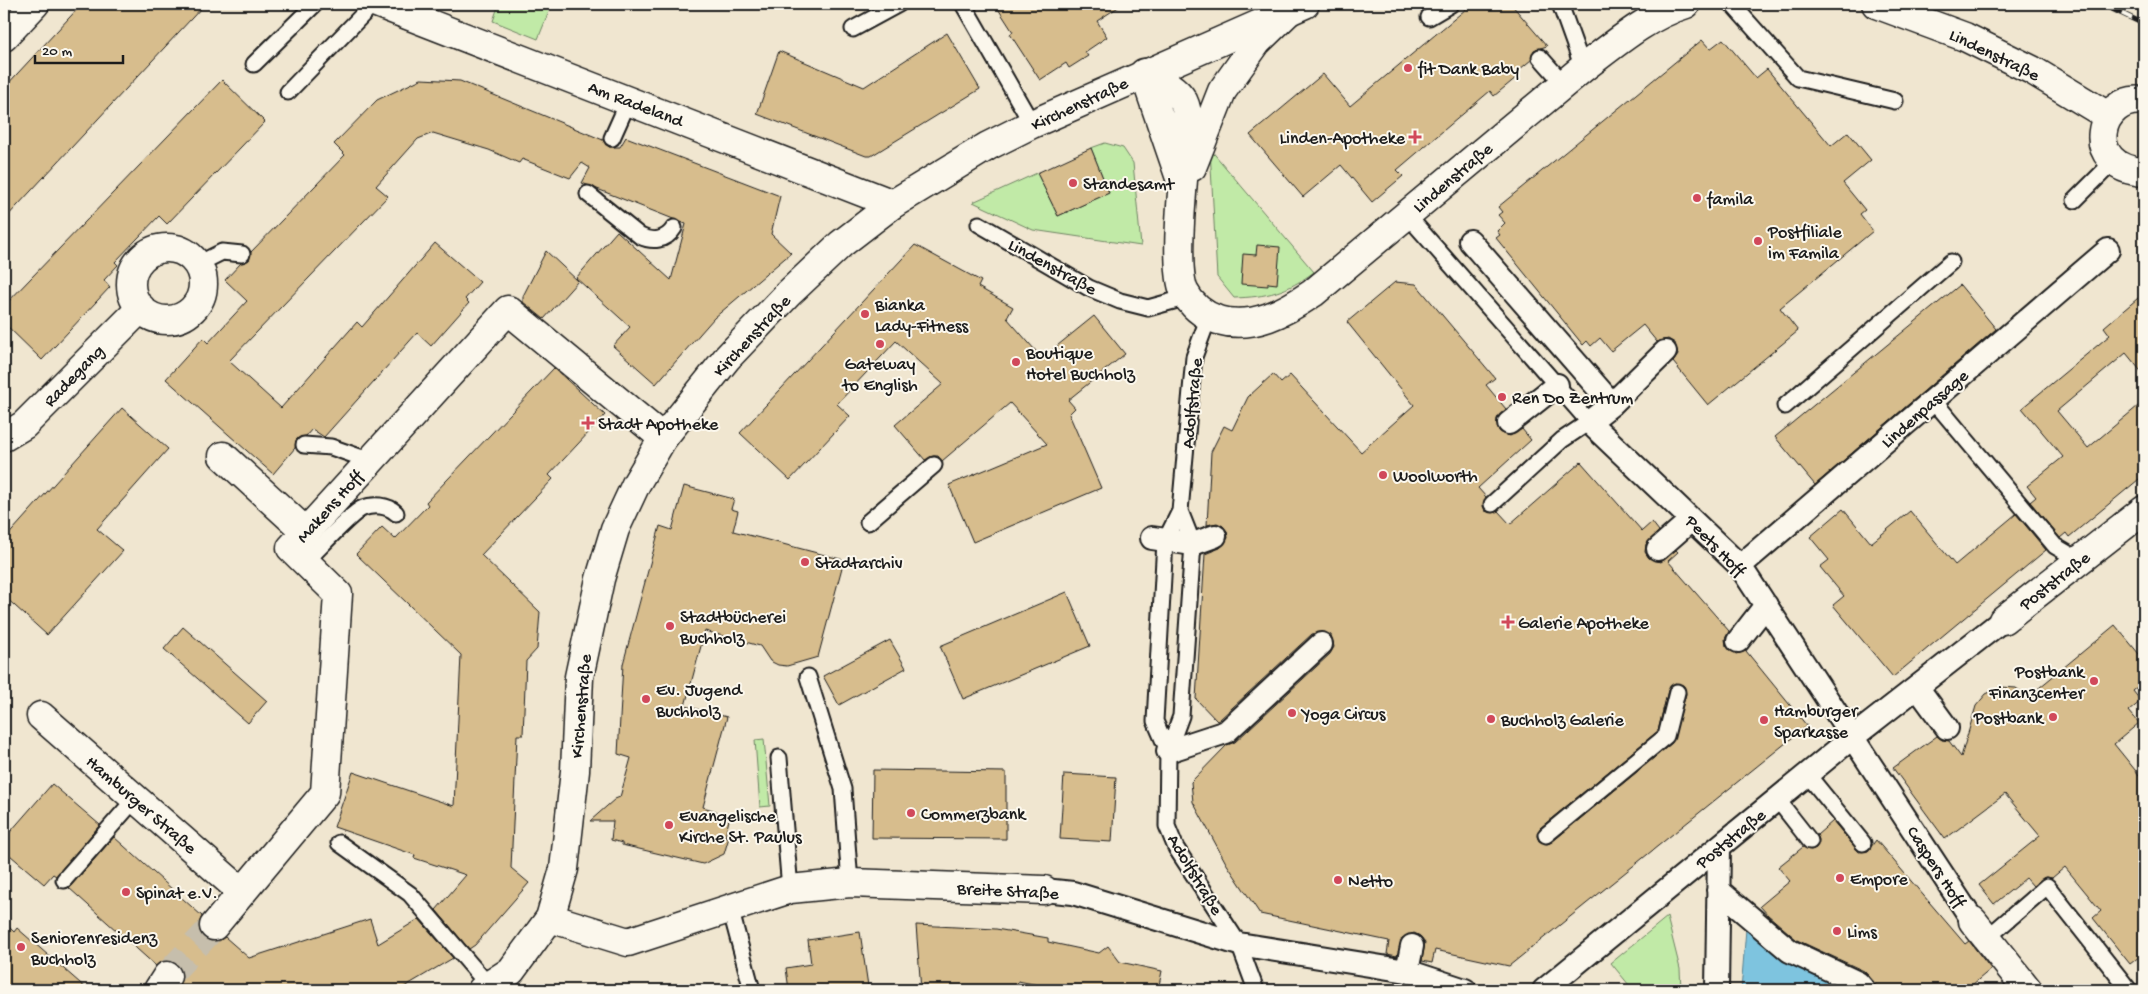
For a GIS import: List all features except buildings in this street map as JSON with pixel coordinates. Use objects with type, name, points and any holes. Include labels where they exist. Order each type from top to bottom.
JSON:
[{"type":"street","points":[[4,37],[35,4]]},
{"type":"street","name":"Am Radeland","points":[[379,4],[893,204]]},
{"type":"street","name":"Lindenstraße","points":[[1209,316],[1224,322],[1243,323],[1286,311],[1313,293],[1626,34],[1672,8],[1686,4]]},
{"type":"street","name":"Lindenstraße","points":[[1876,4],[1964,37],[2024,65],[2108,116]]},
{"type":"street","points":[[1209,316],[1200,311],[1188,297],[1180,270],[1184,189],[1222,91],[1257,42],[1297,7]]},
{"type":"street","name":"Kirchenstraße","points":[[550,918],[564,869],[574,771],[579,677],[600,579],[615,529],[636,484],[663,438],[727,358],[788,294],[841,244],[893,204],[988,146],[1032,124],[1297,7]]},
{"type":"street","points":[[1144,73],[1184,189]]},
{"type":"street","points":[[2144,101],[2136,100],[2120,105],[2108,116],[2102,132],[2104,148],[2112,162],[2128,171],[2144,172]]},
{"type":"street","points":[[1470,241],[1612,404]]},
{"type":"street","points":[[173,248],[183,251],[198,264],[202,273],[202,293],[199,302],[185,315],[166,320],[157,319],[140,308],[132,291],[131,281],[138,262],[145,255],[154,250],[173,248]]},
{"type":"street","name":"Lindenpassage","points":[[1740,566],[2108,250]]},
{"type":"street","name":"Radegang","points":[[4,437],[24,425],[140,308]]},
{"type":"street","name":"Makens Hoff","points":[[214,926],[325,793],[338,594],[291,548],[508,310],[663,438]]},
{"type":"street","points":[[1589,422],[1612,404],[1665,352]]},
{"type":"street","points":[[1509,423],[1557,385]]},
{"type":"street","name":"Peets Hoff","points":[[1589,422],[1740,566],[1853,737]]},
{"type":"street","points":[[223,456],[306,532]]},
{"type":"street","name":"Poststraße","points":[[1544,990],[1853,737],[2144,510]]},
{"type":"street","points":[[1658,549],[1691,520]]},
{"type":"street","points":[[1158,539],[1193,544],[1215,536]]},
{"type":"street","points":[[1738,641],[1766,605]]},
{"type":"street","points":[[1168,751],[1226,732],[1321,644]]},
{"type":"street","points":[[1917,687],[1947,728]]},
{"type":"street","name":"Hamburger Straße","points":[[41,716],[242,892]]},
{"type":"street","name":"Caspers Hoff","points":[[1853,737],[1980,929],[2028,990]]},
{"type":"street","points":[[1718,990],[1719,847]]},
{"type":"street","name":"Breite Straße","points":[[550,918],[628,942],[790,890],[850,883],[1044,890],[1073,893],[1240,944],[1407,971],[1464,990]]},
{"type":"street","points":[[1718,890],[1790,951],[1858,983],[1864,990]]},
{"type":"street","points":[[486,988],[511,971],[550,918]]},
{"type":"street","points":[[1407,971],[1412,946]]},
{"type":"lane","points":[[254,64],[315,4]]},
{"type":"lane","points":[[288,92],[373,4]]},
{"type":"lane","points":[[853,29],[899,4]]},
{"type":"lane","points":[[963,4],[1032,124]]},
{"type":"lane","points":[[1429,17],[1451,4]]},
{"type":"lane","points":[[1560,4],[1574,76]]},
{"type":"lane","points":[[1732,4],[1798,78],[1895,101]]},
{"type":"lane","points":[[1540,57],[1574,76]]},
{"type":"lane","points":[[612,138],[629,100]]},
{"type":"lane","points":[[2075,200],[2112,162]]},
{"type":"lane","points":[[588,194],[640,236],[648,240],[666,237],[674,228]]},
{"type":"lane","name":"Peets Hoff","points":[[1407,215],[1589,422]]},
{"type":"lane","name":"Lindenstraße","points":[[979,224],[1089,288],[1120,301],[1148,308],[1188,297]]},
{"type":"lane","points":[[198,264],[222,252],[242,254]]},
{"type":"lane","points":[[1785,406],[1951,262]]},
{"type":"lane","name":"Adolfstraße","points":[[1209,316],[1194,358],[1180,511],[1193,544],[1181,716],[1168,751],[1167,826],[1176,848],[1240,944],[1256,990]]},
{"type":"lane","points":[[1933,400],[2055,546],[2079,560]]},
{"type":"lane","points":[[1492,504],[1562,440],[1589,422]]},
{"type":"lane","points":[[304,445],[331,447],[371,461]]},
{"type":"lane","points":[[868,522],[934,465]]},
{"type":"lane","points":[[305,562],[362,508],[386,507],[396,512]]},
{"type":"lane","name":"Adolfstraße","points":[[1168,751],[1155,721],[1158,539],[1180,511]]},
{"type":"lane","points":[[808,677],[843,789],[850,883]]},
{"type":"lane","points":[[1546,835],[1666,736],[1677,692]]},
{"type":"lane","points":[[779,758],[790,890]]},
{"type":"lane","points":[[1807,774],[1863,843]]},
{"type":"lane","points":[[64,880],[136,799]]},
{"type":"lane","points":[[1777,800],[1810,841]]},
{"type":"lane","points":[[338,843],[410,894],[486,988]]},
{"type":"lane","points":[[1980,929],[2047,886],[2129,990]]},
{"type":"lane","points":[[730,908],[752,990]]},
{"type":"green space","points":[[499,4],[552,4],[538,39],[493,21]]},
{"type":"green space","points":[[1105,143],[1123,148],[1133,163],[1141,246],[1033,230],[973,202],[1037,173],[1058,216],[1109,193],[1091,148]]},
{"type":"green space","points":[[1210,149],[1314,272],[1286,289],[1267,295],[1234,298],[1217,277]]},
{"type":"green space","points":[[764,739],[770,806],[760,807],[755,740]]},
{"type":"green space","points":[[1667,917],[1680,969],[1681,990],[1627,990],[1629,985],[1611,963]]},
{"type":"water","points":[[1746,929],[1794,964],[1849,990],[1741,990]]},
{"type":"tunnel","points":[[167,976],[214,926]]},
{"type":"railway","points":[[2102,4],[2144,24]]},
{"type":"place","name":"fit Dank Baby","points":[[1408,68]]},
{"type":"place","name":"Linden-Apotheke","points":[[1415,137]]},
{"type":"place","name":"Standesamt","points":[[1073,183]]},
{"type":"place","name":"famila","points":[[1697,198]]},
{"type":"place","name":"Postfiliale im Famila","points":[[1758,241]]},
{"type":"place","name":"Bianka Lady-Fitness","points":[[865,314]]},
{"type":"place","name":"Gateway to English","points":[[880,344]]},
{"type":"place","name":"Boutique Hotel Buchholz","points":[[1016,362]]},
{"type":"place","name":"Ren Do Zentrum","points":[[1502,397]]},
{"type":"place","name":"Stadt Apotheke","points":[[588,423]]},
{"type":"place","name":"Woolworth","points":[[1383,475]]},
{"type":"place","name":"Stadtarchiv","points":[[805,562]]},
{"type":"place","name":"Galerie Apotheke","points":[[1508,622]]},
{"type":"place","name":"Stadtbücherei Buchholz","points":[[670,626]]},
{"type":"place","name":"Postbank Finanzcenter","points":[[2094,681]]},
{"type":"place","name":"Ev. Jugend Buchholz","points":[[646,699]]},
{"type":"place","name":"Yoga Circus","points":[[1292,713]]},
{"type":"place","name":"Postbank","points":[[2053,717]]},
{"type":"place","name":"Buchholz Galerie","points":[[1491,719]]},
{"type":"place","name":"Hamburger Sparkasse","points":[[1764,720]]},
{"type":"place","name":"Commerzbank","points":[[911,813]]},
{"type":"place","name":"Evangelische Kirche St. Paulus","points":[[669,825]]},
{"type":"place","name":"Empore","points":[[1840,878]]},
{"type":"place","name":"Netto","points":[[1338,880]]},
{"type":"place","name":"Spinat e.V.","points":[[126,892]]},
{"type":"place","name":"Lims","points":[[1837,931]]},
{"type":"place","name":"Seniorenresidenz Buchholz","points":[[21,947]]}]
